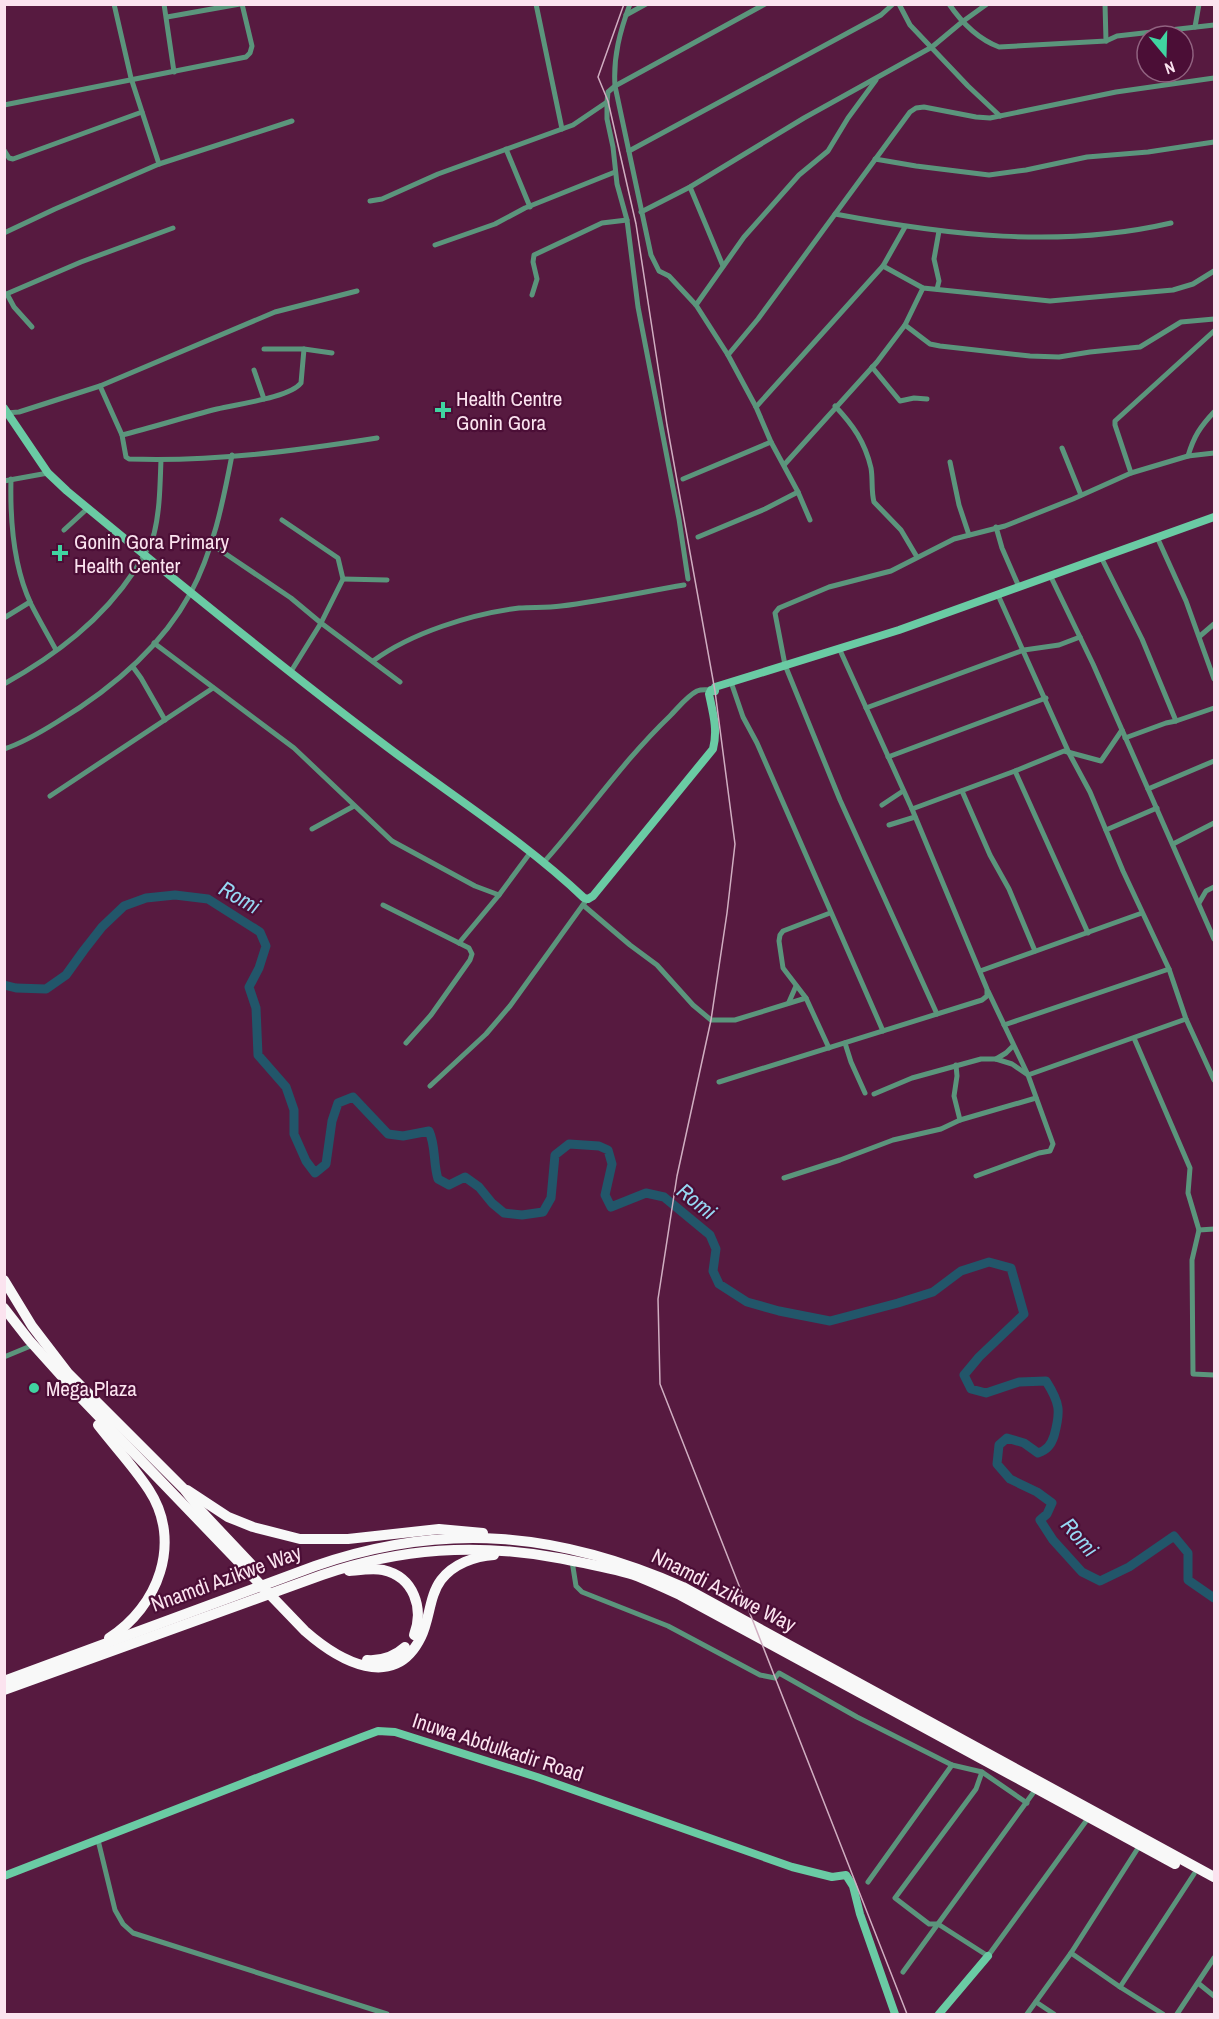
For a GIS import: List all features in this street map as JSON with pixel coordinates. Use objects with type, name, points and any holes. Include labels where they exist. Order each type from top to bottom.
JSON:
[{"type":"highway","points":[[4,1280],[32,1326],[68,1373],[184,1489],[202,1512],[316,1632],[336,1647],[364,1660],[376,1661],[399,1653],[409,1644],[418,1623],[418,1610],[412,1590],[404,1581],[382,1570],[322,1575]]},
{"type":"highway","points":[[4,1308],[33,1345],[82,1399],[305,1631],[329,1651],[350,1662],[374,1668],[384,1667],[404,1658],[422,1635],[431,1602],[441,1580],[449,1572],[466,1562],[488,1555],[503,1554],[558,1558]]},
{"type":"highway","points":[[82,1399],[99,1426],[150,1491],[159,1512],[165,1536],[162,1569],[152,1593],[130,1623],[95,1648]]},
{"type":"highway","points":[[184,1489],[228,1516],[253,1527],[300,1539],[348,1539],[439,1529],[467,1530],[541,1542]]},
{"type":"highway","name":"Nnamdi Azikwe Way","points":[[4,1690],[285,1583],[339,1558],[412,1541],[435,1539],[490,1538],[541,1542],[625,1563],[683,1587],[743,1620],[775,1646],[1037,1789],[1051,1792],[1089,1817],[1215,1885]]},
{"type":"highway","name":"Nnamdi Azikwe Way","points":[[285,1583],[386,1557],[435,1550],[496,1550],[533,1553],[634,1575],[759,1633],[1051,1792],[1215,1877]]},
{"type":"highway","name":"Nnamdi Azikwe Way","points":[[4,1681],[256,1594]]},
{"type":"street","points":[[114,4],[131,78],[159,164]]},
{"type":"street","points":[[164,4],[174,72]]},
{"type":"street","points":[[4,105],[131,78],[232,60],[246,57],[250,53],[252,46],[241,4],[166,17]]},
{"type":"street","points":[[536,4],[562,129]]},
{"type":"street","points":[[630,4],[617,45],[615,86],[653,262],[659,271],[669,276],[696,305],[728,355],[756,407],[810,520]]},
{"type":"street","points":[[626,15],[646,4]]},
{"type":"street","points":[[688,579],[673,485],[638,307],[627,219],[615,172],[607,119],[608,92],[615,86],[765,4]]},
{"type":"street","points":[[629,151],[881,15],[893,4]]},
{"type":"street","points":[[899,4],[910,25],[1000,116]]},
{"type":"street","points":[[949,4],[962,22],[988,43],[999,47],[1106,41],[1117,36],[1135,34]]},
{"type":"street","points":[[641,212],[690,187],[804,118],[932,47],[987,4]]},
{"type":"street","points":[[1105,4],[1106,41]]},
{"type":"street","points":[[1199,4],[1195,27],[1215,25]]},
{"type":"street","points":[[728,355],[758,319],[910,112],[916,108],[924,107],[976,117],[1000,116],[1116,92],[1215,78]]},
{"type":"street","points":[[696,305],[744,237],[799,175],[828,151],[848,118],[877,79]]},
{"type":"street","points":[[370,201],[382,199],[438,174],[562,129],[583,119],[607,102]]},
{"type":"street","points":[[4,150],[9,158],[13,159],[142,112]]},
{"type":"street","points":[[4,233],[159,164],[292,121]]},
{"type":"street","points":[[875,159],[989,175],[1087,157],[1148,152],[1215,142]]},
{"type":"street","points":[[506,149],[530,207]]},
{"type":"street","points":[[435,245],[495,224],[615,172]]},
{"type":"street","points":[[690,187],[723,266]]},
{"type":"street","points":[[835,214],[939,231],[1055,239],[1171,224]]},
{"type":"street","points":[[532,295],[537,279],[533,262],[534,255],[602,223],[627,219]]},
{"type":"street","points":[[756,407],[884,266],[905,227]]},
{"type":"street","points":[[32,327],[14,308],[6,295],[81,262],[173,228]]},
{"type":"street","points":[[937,289],[939,281],[934,259],[939,231]]},
{"type":"street","points":[[884,266],[923,288],[1050,301],[1173,290],[1193,284],[1215,271]]},
{"type":"street","points":[[784,465],[872,367],[905,325],[923,288]]},
{"type":"street","points":[[6,411],[19,412],[100,386],[275,312],[357,291]]},
{"type":"street","points":[[905,325],[930,344],[1030,356],[1059,357],[1140,347],[1181,322],[1215,320]]},
{"type":"street","points":[[1131,473],[1115,421],[1215,331]]},
{"type":"street","points":[[264,349],[332,352]]},
{"type":"street","points":[[122,435],[264,399],[300,386],[304,349]]},
{"type":"street","points":[[872,367],[900,401],[914,398],[927,399]]},
{"type":"street","points":[[254,370],[264,399]]},
{"type":"street","points":[[100,386],[122,435],[127,458],[161,460],[303,450],[377,438]]},
{"type":"street","points":[[835,406],[852,423],[861,442],[871,470],[874,502],[901,530],[918,557]]},
{"type":"street","points":[[6,411],[48,473],[88,508],[290,673],[544,862],[584,898],[630,945],[657,965],[693,1005],[711,1020],[735,1020],[806,998]]},
{"type":"street","points":[[1188,456],[1200,427],[1215,412]]},
{"type":"street","points":[[683,479],[771,442]]},
{"type":"street","points":[[1062,448],[1081,495]]},
{"type":"street","points":[[937,1014],[840,800],[785,665],[775,617],[779,608],[829,587],[891,571],[954,538],[996,527],[1081,495],[1131,473],[1188,456],[1215,453]]},
{"type":"street","points":[[4,749],[85,705],[133,667],[170,624],[190,593],[211,544],[226,489],[232,455]]},
{"type":"street","points":[[4,684],[76,637],[101,614],[126,583],[145,554],[154,534],[159,502],[161,460]]},
{"type":"street","points":[[950,462],[959,505],[969,535]]},
{"type":"street","points":[[48,473],[8,480],[13,534],[20,569],[30,602],[56,650]]},
{"type":"street","points":[[698,537],[765,509],[798,492]]},
{"type":"street","points":[[64,530],[88,508]]},
{"type":"street","points":[[282,520],[338,558],[343,579],[321,623],[290,673]]},
{"type":"street","points":[[544,862],[575,828],[629,758],[691,695],[703,690],[715,691],[715,687],[1019,588],[1157,537],[1214,520]]},
{"type":"street","points":[[996,527],[1019,588]]},
{"type":"street","points":[[1157,537],[1200,636],[1215,679]]},
{"type":"street","points":[[211,544],[291,598],[400,682]]},
{"type":"street","points":[[1101,557],[1142,639],[1176,721]]},
{"type":"street","points":[[1050,575],[1215,939]]},
{"type":"street","points":[[343,579],[387,580]]},
{"type":"street","points":[[373,661],[387,650],[422,634],[484,614],[519,608],[560,606],[684,585]]},
{"type":"street","points":[[998,595],[1046,698],[1067,752],[1090,792],[1168,969],[1186,1019],[1215,1080]]},
{"type":"street","points":[[4,618],[30,602]]},
{"type":"street","points":[[1200,636],[1215,624]]},
{"type":"street","points":[[866,708],[1024,650],[1059,645],[1080,638]]},
{"type":"street","points":[[154,642],[294,748],[392,841],[466,881],[499,895]]},
{"type":"street","points":[[839,648],[912,809],[987,989],[1028,1075],[1053,1144],[1050,1151],[976,1176]]},
{"type":"street","points":[[133,667],[165,720]]},
{"type":"street","points":[[731,682],[743,717],[757,743],[883,1031]]},
{"type":"street","points":[[50,796],[213,688]]},
{"type":"street","points":[[430,1086],[486,1034],[510,1006],[586,902],[713,749],[716,724],[711,690]]},
{"type":"street","points":[[888,757],[1046,698]]},
{"type":"street","points":[[1125,738],[1215,708]]},
{"type":"street","points":[[912,809],[1067,752],[1101,760],[1122,730]]},
{"type":"street","points":[[1148,789],[1215,761]]},
{"type":"street","points":[[1015,771],[1088,933]]},
{"type":"street","points":[[882,805],[903,791]]},
{"type":"street","points":[[962,791],[990,855],[1009,889],[1035,951]]},
{"type":"street","points":[[312,829],[354,806]]},
{"type":"street","points":[[1106,830],[1157,808]]},
{"type":"street","points":[[889,825],[915,817]]},
{"type":"street","points":[[1173,844],[1215,823]]},
{"type":"street","points":[[459,944],[530,853]]},
{"type":"street","points":[[1191,886],[1206,891]]},
{"type":"street","points":[[1199,903],[1206,891],[1215,887]]},
{"type":"street","points":[[383,905],[471,951],[470,960],[431,1015],[406,1043]]},
{"type":"street","points":[[829,1048],[806,998],[783,968],[780,935],[783,931],[830,913]]},
{"type":"street","points":[[980,971],[1142,914]]},
{"type":"street","points":[[1004,1025],[1168,969]]},
{"type":"street","points":[[789,1002],[796,986]]},
{"type":"street","points":[[719,1082],[982,1000],[987,996],[987,989]]},
{"type":"street","points":[[1028,1075],[1186,1019]]},
{"type":"street","points":[[1134,1038],[1190,1167],[1188,1193],[1199,1230],[1192,1260],[1193,1374],[1215,1375]]},
{"type":"street","points":[[845,1043],[865,1093]]},
{"type":"street","points":[[996,1059],[1013,1046]]},
{"type":"street","points":[[874,1094],[912,1078],[981,1059],[996,1059],[1012,1064],[1028,1075]]},
{"type":"street","points":[[956,1065],[954,1096],[960,1120]]},
{"type":"street","points":[[784,1178],[893,1140],[941,1129],[960,1120],[1036,1098]]},
{"type":"street","points":[[1199,1230],[1215,1229]]},
{"type":"street","points":[[4,1357],[33,1345]]},
{"type":"street","points":[[572,1561],[576,1586],[582,1592],[668,1626],[760,1675],[775,1678],[779,1673],[856,1717],[952,1766],[982,1772],[1027,1803]]},
{"type":"street","name":"Inuwa Abdulkadir Road","points":[[4,1876],[378,1731],[395,1732],[537,1777],[792,1867],[832,1877],[846,1875],[853,1886],[860,1914],[895,2014]]},
{"type":"street","points":[[868,1882],[952,1766]]},
{"type":"street","points":[[982,1772],[976,1789],[895,1898],[929,1924],[938,1924],[988,1956]]},
{"type":"street","points":[[903,1972],[1037,1789]]},
{"type":"street","points":[[939,2014],[988,1956],[1089,1817]]},
{"type":"street","points":[[98,1840],[116,1910],[123,1924],[133,1933],[387,2014]]},
{"type":"street","points":[[1027,2014],[1071,1953],[1140,1845]]},
{"type":"street","points":[[1120,1987],[1194,1874]]},
{"type":"street","points":[[1071,1953],[1154,2012],[1163,2014]]},
{"type":"street","points":[[1177,2014],[1215,1958]]},
{"type":"street","points":[[1198,1983],[1215,1996]]},
{"type":"street","points":[[1036,2002],[1054,2014]]},
{"type":"waterway","name":"Romi","points":[[4,985],[16,988],[46,989],[66,975],[102,927],[124,906],[146,898],[175,895],[208,899],[260,932],[266,946],[259,968],[249,987],[256,1008],[258,1055],[286,1087],[294,1110],[294,1134],[306,1161],[315,1173],[326,1164],[332,1121],[338,1103],[353,1097],[388,1134],[403,1136],[429,1131],[438,1179],[449,1185],[465,1177],[479,1187],[504,1213],[522,1215],[543,1212],[551,1198],[555,1155],[569,1144],[599,1146],[608,1150],[612,1164],[605,1195],[611,1207],[646,1193],[664,1197],[710,1235],[716,1249],[713,1271],[719,1284],[747,1302],[779,1311],[830,1321],[933,1292],[961,1271],[989,1262],[1011,1268],[1024,1314],[979,1357],[964,1375],[971,1389],[986,1393],[1019,1382],[1046,1381],[1057,1401],[1058,1420],[1054,1436],[1046,1449],[1038,1453],[1024,1443],[1007,1438],[999,1445],[997,1464],[1010,1479],[1037,1492],[1052,1503],[1047,1514],[1040,1520],[1053,1540],[1082,1572],[1100,1581],[1129,1567],[1174,1536],[1188,1553],[1188,1580],[1214,1598]]},
{"type":"railway","points":[[624,4],[598,77],[608,101],[636,224],[667,425],[715,691],[735,844],[711,1020],[677,1176],[658,1299],[660,1384],[907,2014]]},
{"type":"place","name":"Health Centre Gonin Gora","points":[[443,410]]},
{"type":"place","name":"Gonin Gora Primary Health Center","points":[[60,553]]},
{"type":"place","name":"Mega Plaza","points":[[34,1388]]}]
